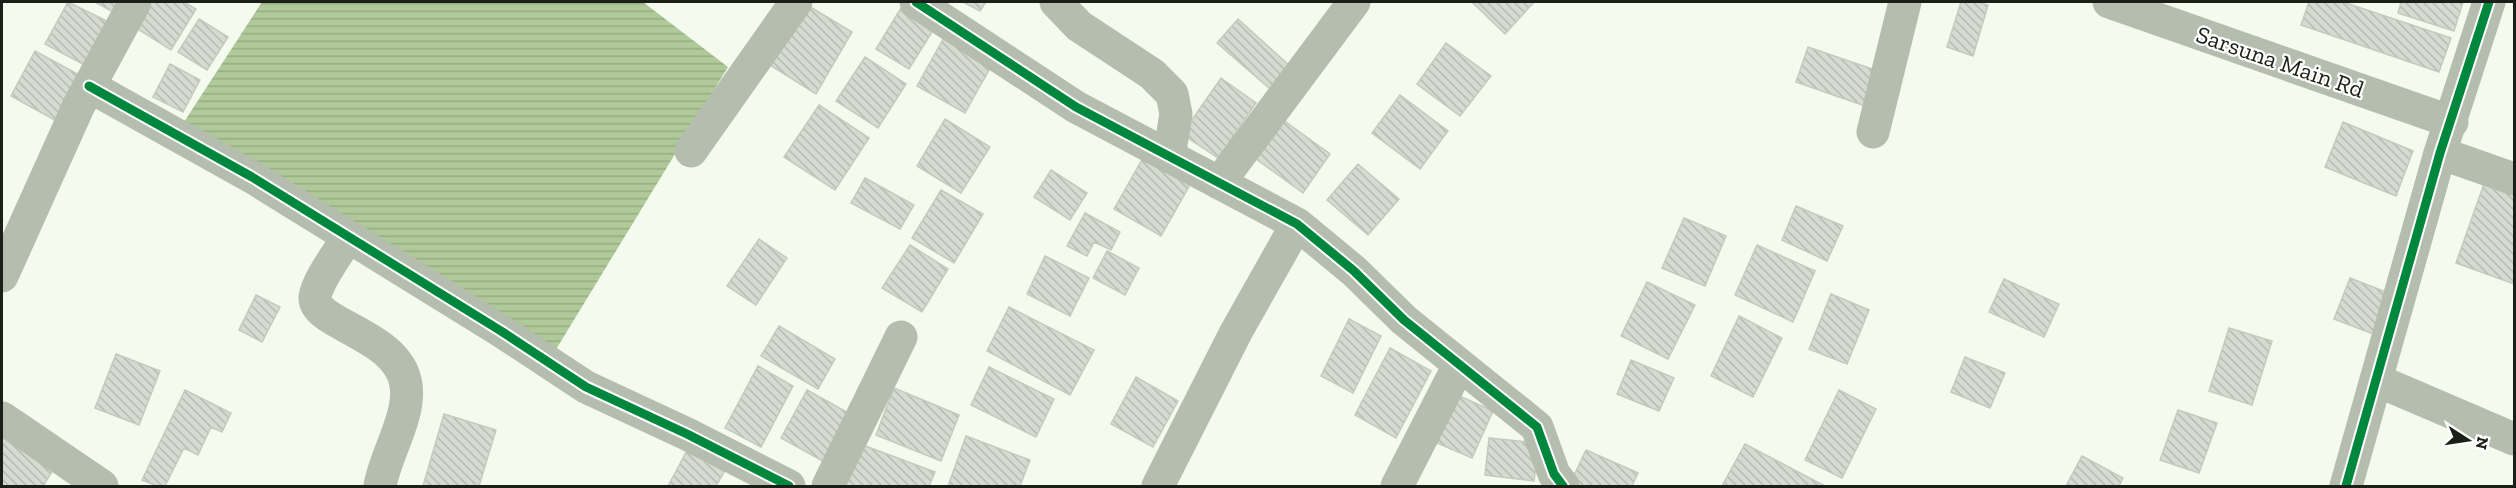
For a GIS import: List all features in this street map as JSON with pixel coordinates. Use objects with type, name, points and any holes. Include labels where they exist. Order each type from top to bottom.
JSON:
[{"type":"street","points":[[2,276],[89,86],[135,2]]},
{"type":"street","points":[[691,151],[796,2]]},
{"type":"street","points":[[916,2],[1076,107],[1297,224],[1354,271],[1404,320],[1537,427],[1554,474],[1563,486]]},
{"type":"street","points":[[1056,2],[1079,26],[1152,74],[1172,94],[1176,114],[1169,157]]},
{"type":"street","points":[[1218,183],[1354,2]]},
{"type":"street","points":[[1873,132],[1905,2]]},
{"type":"street","name":"Sarsuna Main Rd","points":[[2109,2],[2452,122]]},
{"type":"street","points":[[2346,486],[2440,153],[2452,122],[2489,2]]},
{"type":"street","points":[[89,86],[252,177],[501,331],[586,387],[687,434],[789,486]]},
{"type":"street","points":[[2440,153],[2514,179]]},
{"type":"street","points":[[1158,486],[1236,332],[1297,224]]},
{"type":"street","points":[[348,237],[317,290],[315,300],[320,311],[330,319],[362,333],[386,350],[400,368],[406,384],[407,401],[380,486]]},
{"type":"street","points":[[828,486],[901,337]]},
{"type":"street","points":[[1397,486],[1460,365]]},
{"type":"street","points":[[2376,380],[2514,439]]},
{"type":"street","points":[[2,418],[102,486]]},
{"type":"shaded area","points":[[262,2],[643,2],[728,67],[552,356],[184,122]]},
{"type":"building","points":[[68,2],[113,24],[90,68],[45,44]]},
{"type":"building","points":[[95,2],[122,2],[115,13]]},
{"type":"building","points":[[148,2],[184,2],[196,9],[171,50],[133,26]]},
{"type":"building","points":[[802,2],[852,32],[816,94],[765,62]]},
{"type":"building","points":[[963,2],[986,2],[980,11]]},
{"type":"building","points":[[1472,2],[1534,2],[1505,34]]},
{"type":"building","points":[[1961,2],[1988,5],[1973,56],[1947,47]]},
{"type":"building","points":[[2309,2],[2343,2],[2451,38],[2439,72],[2301,25]]},
{"type":"building","points":[[2401,2],[2463,2],[2454,31],[2398,13]]},
{"type":"building","points":[[904,3],[937,24],[909,69],[876,49]]},
{"type":"building","points":[[199,19],[228,37],[207,70],[178,52]]},
{"type":"building","points":[[1238,19],[1290,66],[1270,89],[1217,43]]},
{"type":"building","points":[[946,34],[994,61],[965,113],[917,86]]},
{"type":"building","points":[[1446,43],[1491,76],[1460,116],[1417,84]]},
{"type":"building","points":[[1808,47],[1881,72],[1868,107],[1796,82]]},
{"type":"building","points":[[35,51],[85,78],[60,123],[11,96]]},
{"type":"building","points":[[865,57],[906,84],[878,128],[836,101]]},
{"type":"building","points":[[170,64],[200,80],[183,112],[153,97]]},
{"type":"building","points":[[1221,78],[1256,103],[1218,158],[1182,134]]},
{"type":"building","points":[[1400,95],[1448,131],[1420,169],[1372,133]]},
{"type":"building","points":[[819,105],[869,138],[835,190],[784,157]]},
{"type":"building","points":[[1279,117],[1330,154],[1303,193],[1252,156]]},
{"type":"building","points":[[945,119],[990,147],[961,193],[917,166]]},
{"type":"building","points":[[2343,122],[2413,151],[2396,196],[2325,167]]},
{"type":"building","points":[[1144,156],[1191,183],[1161,236],[1114,209]]},
{"type":"building","points":[[1358,164],[1399,199],[1368,235],[1327,200]]},
{"type":"building","points":[[1051,170],[1087,193],[1070,220],[1034,197]]},
{"type":"building","points":[[865,178],[914,205],[900,229],[851,203]]},
{"type":"building","points":[[2485,181],[2514,191],[2514,284],[2456,263]]},
{"type":"building","points":[[941,190],[983,214],[954,263],[912,238]]},
{"type":"building","points":[[1796,206],[1843,226],[1827,261],[1782,240]]},
{"type":"building","points":[[1085,213],[1120,232],[1111,250],[1094,242],[1087,256],[1067,246]]},
{"type":"building","points":[[1684,218],[1726,236],[1705,286],[1662,268]]},
{"type":"building","points":[[759,239],[787,258],[756,305],[727,286]]},
{"type":"building","points":[[910,245],[948,269],[922,312],[882,288]]},
{"type":"building","points":[[1757,245],[1815,271],[1793,322],[1735,295]]},
{"type":"building","points":[[1107,251],[1139,268],[1125,295],[1093,278]]},
{"type":"building","points":[[1045,256],[1089,278],[1070,316],[1027,294]]},
{"type":"building","points":[[2350,278],[2391,294],[2376,335],[2334,319]]},
{"type":"building","points":[[2004,279],[2059,304],[2044,337],[1989,312]]},
{"type":"building","points":[[1647,282],[1695,305],[1668,359],[1621,336]]},
{"type":"building","points":[[1831,294],[1869,310],[1847,364],[1809,349]]},
{"type":"building","points":[[256,295],[280,307],[262,342],[239,330]]},
{"type":"building","points":[[1009,307],[1094,350],[1070,395],[987,351]]},
{"type":"building","points":[[1739,316],[1782,338],[1753,397],[1711,376]]},
{"type":"building","points":[[1349,319],[1381,336],[1353,393],[1321,376]]},
{"type":"building","points":[[779,326],[835,359],[818,389],[761,356]]},
{"type":"building","points":[[2229,328],[2272,341],[2252,405],[2209,391]]},
{"type":"building","points":[[1390,348],[1431,371],[1396,438],[1355,415]]},
{"type":"building","points":[[116,354],[160,371],[139,425],[95,408]]},
{"type":"building","points":[[1965,357],[2005,373],[1990,408],[1951,392]]},
{"type":"building","points":[[1631,360],[1674,378],[1659,411],[1617,394]]},
{"type":"building","points":[[758,366],[793,386],[761,447],[725,428]]},
{"type":"building","points":[[989,367],[1054,399],[1036,437],[971,405]]},
{"type":"building","points":[[1136,377],[1178,401],[1153,447],[1111,424]]},
{"type":"building","points":[[894,388],[959,415],[941,461],[876,435]]},
{"type":"building","points":[[185,390],[231,413],[222,432],[211,427],[198,455],[184,448],[165,486],[157,486],[142,480]]},
{"type":"building","points":[[807,390],[854,416],[828,464],[781,438]]},
{"type":"building","points":[[1839,390],[1876,409],[1842,478],[1805,460]]},
{"type":"building","points":[[1457,395],[1493,411],[1472,458],[1435,442]]},
{"type":"building","points":[[2178,410],[2217,423],[2199,473],[2160,460]]},
{"type":"building","points":[[444,414],[496,430],[479,486],[423,486]]},
{"type":"building","points":[[2,434],[55,467],[43,486],[2,486]]},
{"type":"building","points":[[966,436],[1030,460],[1020,486],[948,486]]},
{"type":"building","points":[[1489,438],[1539,443],[1534,481],[1485,475]]},
{"type":"building","points":[[860,444],[935,472],[929,486],[845,486]]},
{"type":"building","points":[[1745,444],[1823,485],[1722,486]]},
{"type":"building","points":[[689,447],[727,467],[716,486],[668,486]]},
{"type":"building","points":[[1586,450],[1638,473],[1632,486],[1569,486]]},
{"type":"building","points":[[2082,456],[2123,478],[2119,486],[2072,486],[2067,484]]},
{"type":"cycle path","points":[[916,2],[1076,107],[1297,224],[1354,271],[1404,320],[1537,427],[1554,474],[1563,486]]},
{"type":"cycle path","points":[[2346,486],[2440,153],[2489,2]]},
{"type":"cycle path","points":[[89,86],[252,177],[501,331],[586,387],[687,434],[789,486]]}]
